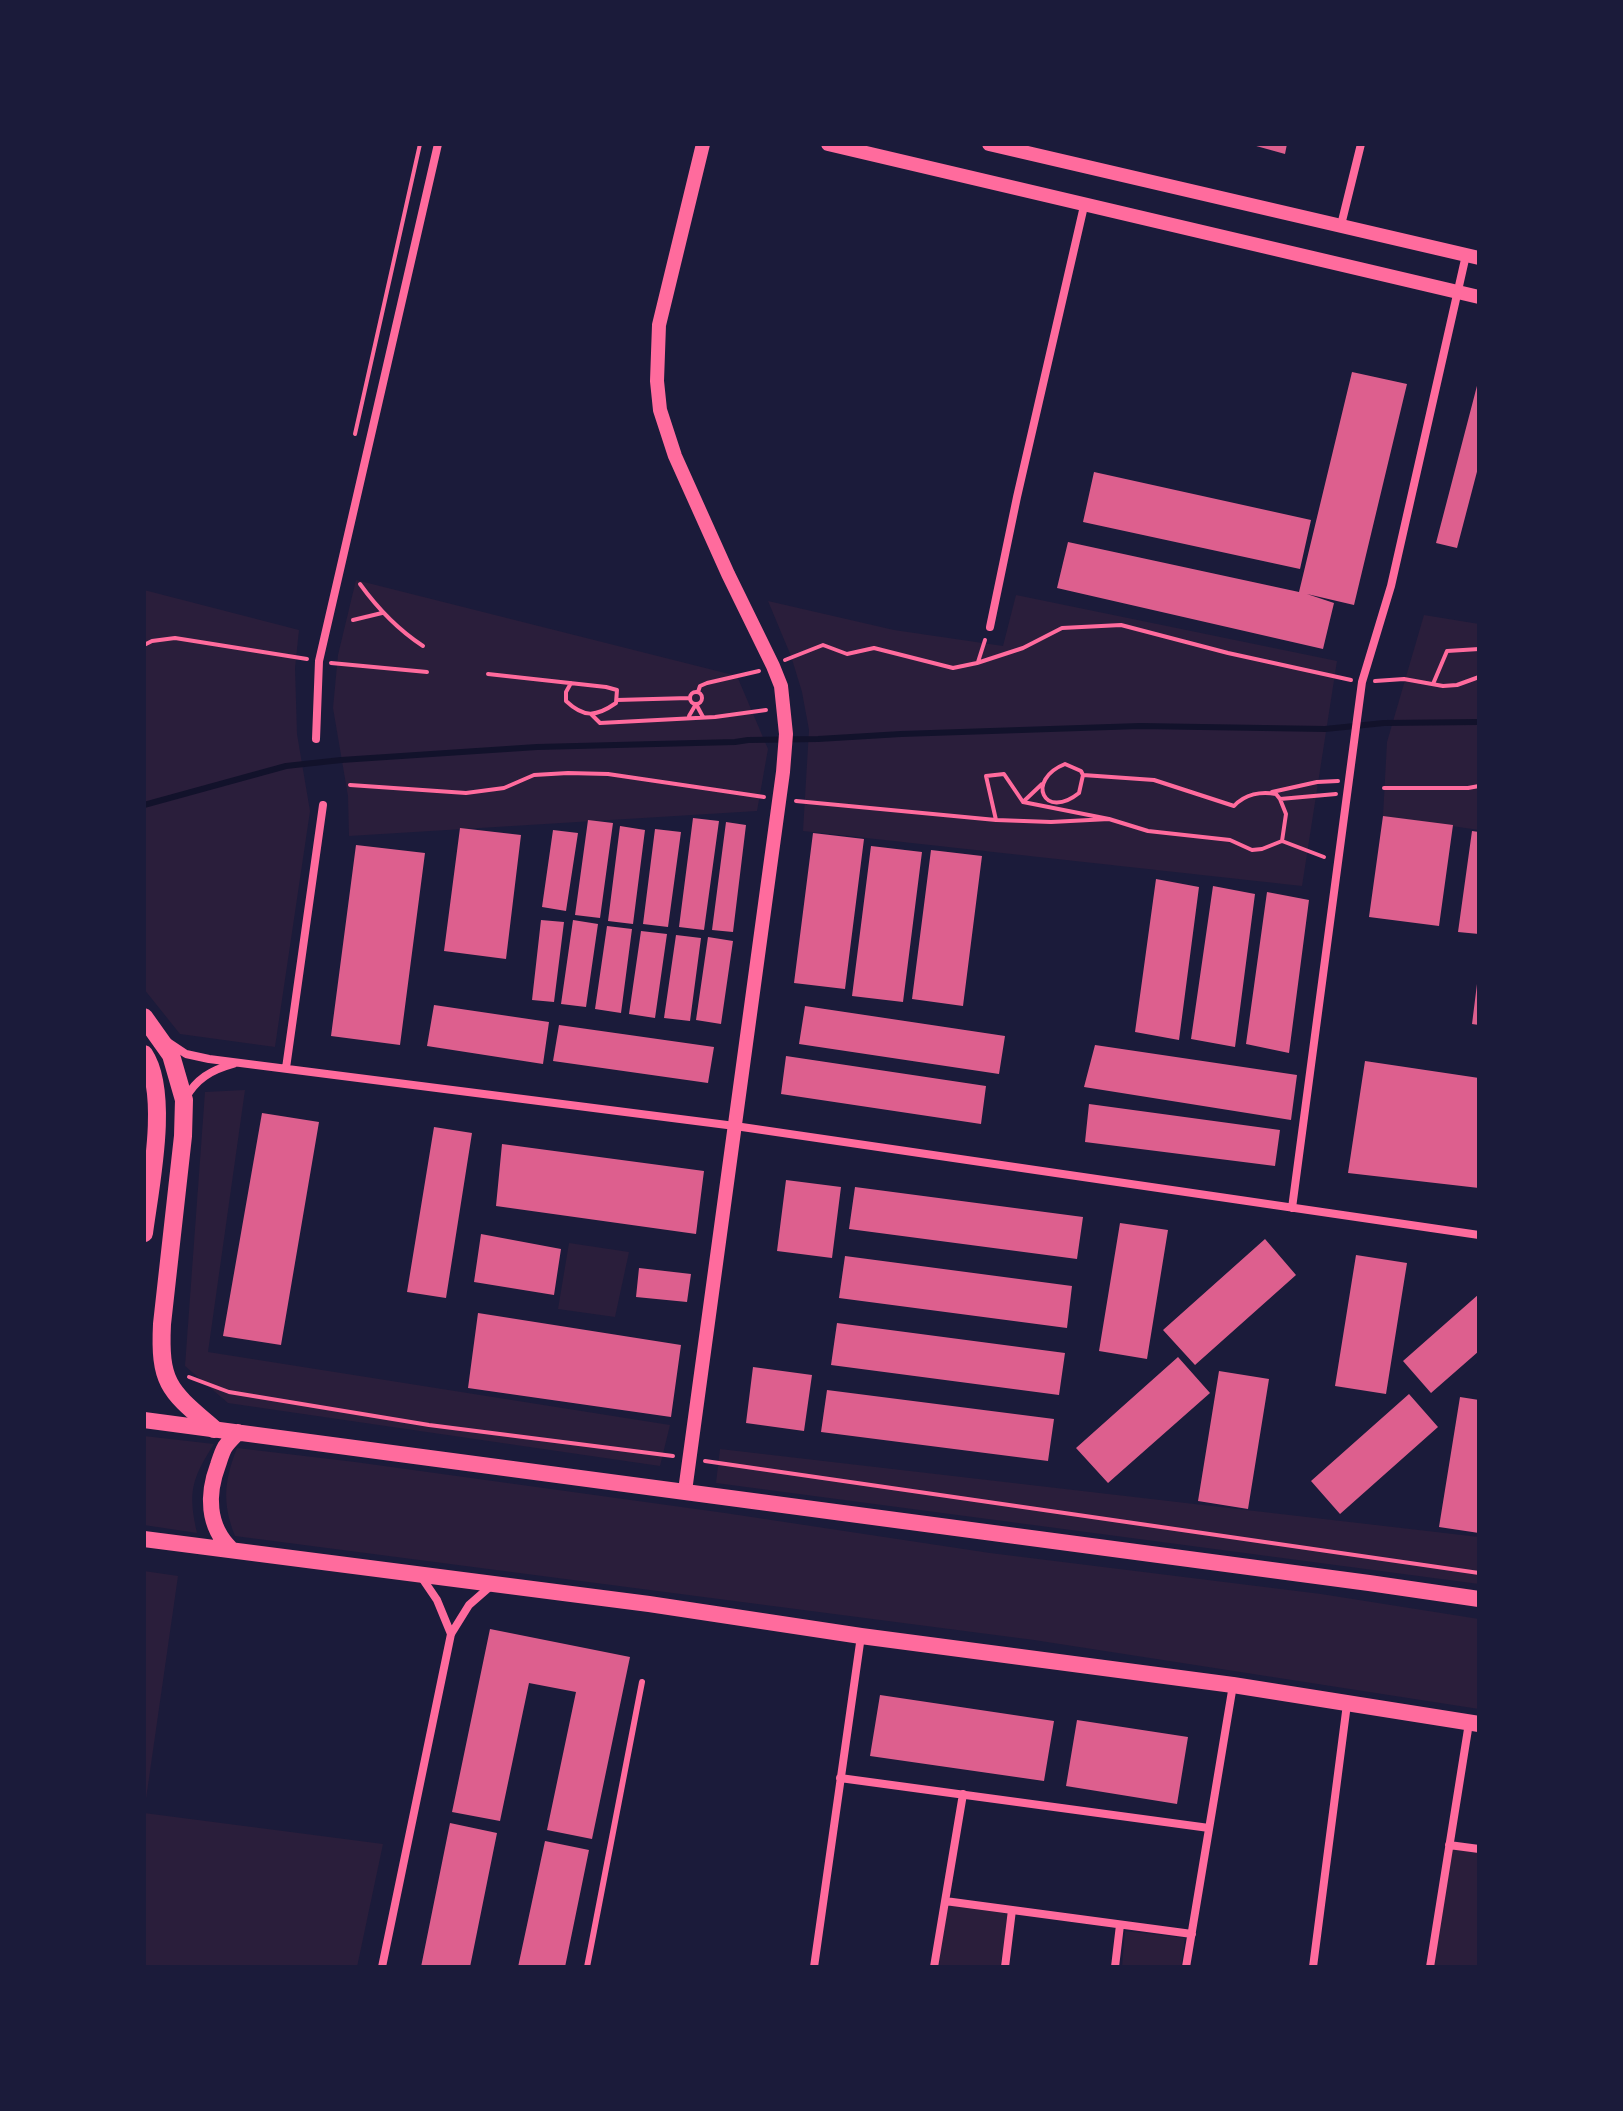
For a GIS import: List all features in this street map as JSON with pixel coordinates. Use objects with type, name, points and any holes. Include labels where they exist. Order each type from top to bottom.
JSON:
[{"type":"main road","points":[[144,1017],[171,1055],[184,1100],[183,1136],[160,1350],[167,1380],[184,1403],[214,1429]]},
{"type":"main road","points":[[144,1054],[150,1063],[157,1095],[144,1233]]},
{"type":"main road","points":[[144,1420],[1479,1599]]},
{"type":"main road","points":[[231,1549],[215,1525],[210,1490],[224,1448],[238,1432]]},
{"type":"main road","points":[[144,1539],[649,1604],[861,1636],[1233,1685],[1474,1723]]},
{"type":"street","points":[[316,739],[319,661],[438,144]]},
{"type":"street","points":[[685,1491],[786,734],[781,686],[675,456],[660,410],[657,381],[659,325],[703,144]]},
{"type":"street","points":[[828,144],[1479,297]]},
{"type":"street","points":[[989,144],[1033,149],[1472,256],[1457,292],[1391,586],[1362,682],[1292,1208]]},
{"type":"street","points":[[1341,225],[1361,144]]},
{"type":"street","points":[[990,627],[1084,206]]},
{"type":"street","points":[[286,1068],[323,805]]},
{"type":"street","points":[[159,1036],[186,1054],[238,1062],[735,1126],[1479,1235]]},
{"type":"street","points":[[184,1100],[193,1084],[205,1075],[238,1062]]},
{"type":"street","points":[[419,1574],[437,1600],[451,1634]]},
{"type":"street","points":[[382,1967],[451,1634],[469,1605],[494,1584]]},
{"type":"street","points":[[815,1967],[861,1636]]},
{"type":"street","points":[[1186,1967],[1233,1685]]},
{"type":"street","points":[[1313,1967],[1347,1704]]},
{"type":"street","points":[[1430,1967],[1449,1845],[1474,1723]]},
{"type":"street","points":[[840,1778],[1209,1828]]},
{"type":"street","points":[[934,1967],[963,1794]]},
{"type":"street","points":[[1449,1845],[1479,1849]]},
{"type":"street","points":[[945,1901],[1192,1934]]},
{"type":"street","points":[[1005,1967],[1012,1910]]},
{"type":"street","points":[[1115,1967],[1120,1925]]},
{"type":"lane","points":[[587,1967],[642,1682]]},
{"type":"path","points":[[352,446],[420,144]]},
{"type":"path","points":[[360,584],[382,613],[423,646]]},
{"type":"path","points":[[353,620],[382,613]]},
{"type":"path","points":[[698,692],[700,686],[707,683],[754,673],[823,645],[847,654],[874,648],[953,668],[1023,648],[1062,628],[1121,625],[1362,682],[1404,679],[1457,685],[1479,677]]},
{"type":"path","points":[[977,663],[990,627]]},
{"type":"path","points":[[144,645],[175,638],[319,661],[427,672]]},
{"type":"path","points":[[1433,684],[1447,651],[1479,649]]},
{"type":"path","points":[[488,674],[571,683],[617,690],[616,703],[605,711],[591,714],[576,710],[566,701],[566,692],[571,683]]},
{"type":"path","points":[[688,718],[702,696],[692,692],[689,698]]},
{"type":"path","points":[[617,700],[689,698]]},
{"type":"path","points":[[689,698],[703,717]]},
{"type":"path","points":[[591,714],[600,723],[703,717],[762,711],[784,705]]},
{"type":"path","points":[[1023,802],[1054,768],[1065,764],[1083,775],[1079,793],[1057,804],[1049,802],[1042,784]]},
{"type":"path","points":[[350,785],[466,793],[504,788],[534,775],[608,774],[779,799],[996,820],[1051,822],[1109,819]]},
{"type":"path","points":[[996,820],[986,776],[1004,774],[1023,802],[1109,819],[1148,831],[1230,840],[1252,850],[1282,841],[1337,863]]},
{"type":"path","points":[[1083,775],[1154,780],[1234,806],[1240,799],[1251,795],[1317,782],[1348,781]]},
{"type":"path","points":[[1384,788],[1479,786]]},
{"type":"path","points":[[1269,793],[1276,794],[1286,814],[1282,841]]},
{"type":"path","points":[[1280,799],[1346,794]]},
{"type":"path","points":[[167,1380],[185,1375],[229,1392],[429,1425],[690,1459],[1479,1573]]},
{"type":"shaded area","points":[[356,580],[737,676],[768,749],[757,811],[349,836],[348,796],[333,708],[338,655]]},
{"type":"shaded area","points":[[144,590],[299,630],[295,668],[297,734],[310,811],[275,1047],[180,1034],[144,989]]},
{"type":"shaded area","points":[[1016,595],[1337,661],[1302,886],[803,831],[809,730],[791,656],[768,601],[894,630],[1003,646]]},
{"type":"shaded area","points":[[1424,615],[1479,624],[1479,830],[1383,816],[1387,742]]},
{"type":"shaded area","points":[[245,1090],[208,1352],[670,1425],[660,1466],[228,1403],[185,1366],[205,1092]]},
{"type":"shaded area","points":[[569,1243],[629,1252],[615,1317],[558,1309]]},
{"type":"shaded area","points":[[144,1436],[214,1444],[200,1467],[192,1496],[197,1533],[144,1525]]},
{"type":"shaded area","points":[[237,1448],[725,1513],[990,1553],[1321,1594],[1479,1619],[1479,1709],[1034,1640],[235,1536],[226,1492]]},
{"type":"shaded area","points":[[720,1449],[1479,1537],[1479,1584],[716,1483]]},
{"type":"shaded area","points":[[144,1571],[178,1576],[144,1813]]},
{"type":"shaded area","points":[[144,1813],[383,1844],[357,1967],[144,1967]]},
{"type":"shaded area","points":[[1449,1845],[1479,1849],[1479,1967],[1430,1967]]},
{"type":"shaded area","points":[[948,1905],[1009,1914],[1000,1967],[937,1967]]},
{"type":"shaded area","points":[[1125,1931],[1185,1938],[1181,1967],[1122,1967]]},
{"type":"building","points":[[1249,144],[1287,144],[1285,154]]},
{"type":"building","points":[[1352,372],[1407,384],[1354,605],[1307,594],[1334,603],[1323,649],[1057,588],[1068,542],[1299,592]]},
{"type":"building","points":[[1478,382],[1479,464],[1457,548],[1436,543]]},
{"type":"building","points":[[1094,472],[1311,520],[1300,569],[1083,522]]},
{"type":"building","points":[[1383,816],[1453,825],[1439,926],[1369,917]]},
{"type":"building","points":[[693,818],[719,821],[704,930],[679,927]]},
{"type":"building","points":[[588,820],[613,823],[600,918],[575,915]]},
{"type":"building","points":[[726,822],[746,825],[733,932],[712,930]]},
{"type":"building","points":[[620,826],[645,830],[633,924],[608,921]]},
{"type":"building","points":[[460,828],[521,835],[506,959],[444,951]]},
{"type":"building","points":[[655,829],[681,832],[668,927],[643,924]]},
{"type":"building","points":[[553,830],[578,833],[566,911],[542,907]]},
{"type":"building","points":[[1472,831],[1479,832],[1479,934],[1458,932]]},
{"type":"building","points":[[813,833],[864,839],[845,989],[794,983]]},
{"type":"building","points":[[356,845],[425,853],[400,1045],[331,1036]]},
{"type":"building","points":[[871,846],[922,852],[903,1002],[852,996]]},
{"type":"building","points":[[931,850],[982,856],[963,1006],[912,999]]},
{"type":"building","points":[[1156,879],[1199,887],[1179,1040],[1135,1032]]},
{"type":"building","points":[[1213,886],[1255,894],[1235,1047],[1191,1039]]},
{"type":"building","points":[[1267,892],[1309,900],[1289,1053],[1246,1044]]},
{"type":"building","points":[[541,920],[564,922],[554,1002],[532,1000]]},
{"type":"building","points":[[573,920],[598,924],[586,1007],[561,1004]]},
{"type":"building","points":[[607,926],[632,929],[621,1013],[595,1009]]},
{"type":"building","points":[[641,931],[667,934],[655,1018],[629,1014]]},
{"type":"building","points":[[676,935],[701,938],[690,1021],[664,1018]]},
{"type":"building","points":[[708,937],[733,941],[721,1024],[696,1020]]},
{"type":"building","points":[[1479,984],[1479,1025],[1472,1024]]},
{"type":"building","points":[[434,1005],[549,1022],[543,1064],[427,1046]]},
{"type":"building","points":[[805,1006],[1005,1036],[999,1074],[799,1044]]},
{"type":"building","points":[[559,1025],[714,1047],[708,1083],[553,1061]]},
{"type":"building","points":[[1095,1045],[1297,1075],[1291,1120],[1084,1087]]},
{"type":"building","points":[[786,1056],[986,1086],[981,1124],[781,1094]]},
{"type":"building","points":[[1365,1061],[1479,1078],[1479,1188],[1348,1173]]},
{"type":"building","points":[[1089,1104],[1280,1130],[1275,1166],[1085,1142]]},
{"type":"building","points":[[262,1113],[319,1122],[281,1345],[223,1336]]},
{"type":"building","points":[[434,1127],[472,1133],[446,1298],[407,1292]]},
{"type":"building","points":[[502,1144],[704,1171],[696,1234],[496,1206]]},
{"type":"building","points":[[786,1180],[841,1187],[832,1258],[777,1251]]},
{"type":"building","points":[[855,1187],[1083,1217],[1077,1259],[849,1229]]},
{"type":"building","points":[[1120,1223],[1168,1230],[1147,1359],[1099,1351]]},
{"type":"building","points":[[481,1234],[561,1249],[554,1295],[474,1282]]},
{"type":"building","points":[[1265,1239],[1296,1275],[1195,1365],[1163,1330]]},
{"type":"building","points":[[1356,1255],[1407,1263],[1386,1394],[1335,1386]]},
{"type":"building","points":[[845,1256],[1072,1286],[1067,1328],[839,1298]]},
{"type":"building","points":[[639,1268],[691,1274],[687,1302],[636,1297]]},
{"type":"building","points":[[1479,1294],[1479,1351],[1431,1393],[1403,1361]]},
{"type":"building","points":[[478,1313],[681,1345],[671,1417],[468,1388]]},
{"type":"building","points":[[837,1323],[1065,1353],[1059,1395],[831,1365]]},
{"type":"building","points":[[1178,1357],[1210,1393],[1108,1483],[1076,1448]]},
{"type":"building","points":[[753,1367],[812,1375],[804,1431],[746,1423]]},
{"type":"building","points":[[1219,1371],[1269,1379],[1248,1509],[1198,1501]]},
{"type":"building","points":[[827,1390],[1054,1419],[1048,1461],[821,1432]]},
{"type":"building","points":[[1409,1394],[1438,1427],[1340,1514],[1311,1481]]},
{"type":"building","points":[[1460,1397],[1479,1400],[1479,1533],[1439,1527]]},
{"type":"building","points":[[490,1629],[630,1657],[592,1839],[547,1830],[576,1692],[529,1683],[500,1821],[452,1812]]},
{"type":"building","points":[[880,1695],[1054,1721],[1044,1781],[870,1756]]},
{"type":"building","points":[[1077,1720],[1188,1737],[1177,1804],[1066,1786]]},
{"type":"building","points":[[450,1823],[497,1833],[470,1967],[421,1967]]},
{"type":"building","points":[[545,1841],[589,1850],[565,1967],[518,1967]]},
{"type":"waterway","points":[[144,805],[286,766],[537,747],[1140,726],[1325,729],[1384,723],[1479,722]]}]
